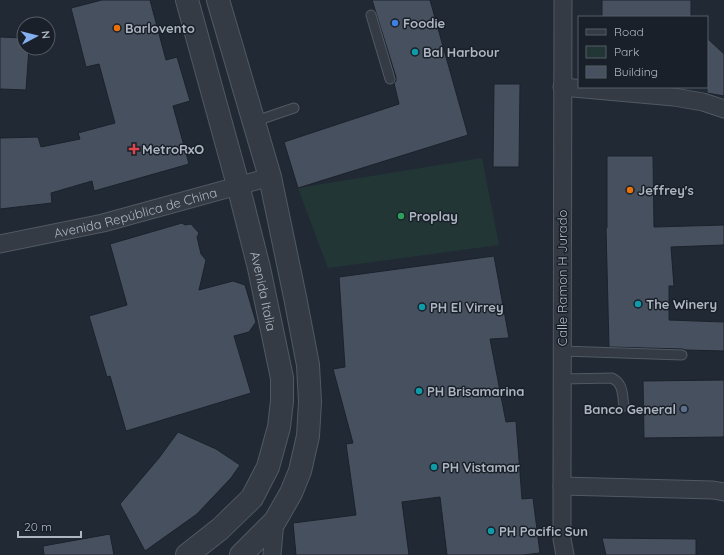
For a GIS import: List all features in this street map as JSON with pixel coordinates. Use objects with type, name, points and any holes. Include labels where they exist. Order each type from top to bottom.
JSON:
[{"type":"street","name":"Avenida Italia","points":[[187,0],[238,185],[259,268],[282,378],[282,401],[279,427],[268,467],[252,498],[220,529],[187,555]]},
{"type":"street","points":[[218,0],[270,177],[308,365],[310,402],[308,436],[300,471],[291,493],[275,520],[241,555]]},
{"type":"street","name":"Calle Ramon H Jurado","points":[[563,0],[562,539],[565,555]]},
{"type":"street","points":[[562,87],[674,97],[703,102],[724,109]]},
{"type":"street","name":"Avenida República de China","points":[[0,244],[103,223],[270,177]]},
{"type":"street","points":[[562,486],[720,490]]},
{"type":"street","points":[[272,555],[275,520]]},
{"type":"lane","points":[[370,15],[390,79]]},
{"type":"lane","points":[[253,122],[294,108]]},
{"type":"lane","points":[[562,351],[682,355]]},
{"type":"lane","points":[[562,379],[612,378],[617,380],[620,385],[624,406]]},
{"type":"green space","name":"Proplay","points":[[482,158],[499,245],[328,268],[298,188]]},
{"type":"building","points":[[102,0],[150,0],[166,60],[177,57],[190,101],[173,106],[189,164],[94,191],[92,181],[51,193],[52,203],[0,209],[0,138],[38,137],[41,147],[80,139],[78,133],[115,123],[99,64],[86,67],[71,8]]},
{"type":"building","name":"Bal Harbour","points":[[372,0],[430,0],[468,135],[298,188],[284,142],[399,104],[394,83],[396,81],[396,77]]},
{"type":"building","points":[[602,0],[691,0],[691,16],[602,16]]},
{"type":"building","points":[[0,37],[16,38],[16,56],[28,56],[26,90],[0,89]]},
{"type":"building","points":[[708,39],[724,54],[724,96],[707,93]]},
{"type":"building","points":[[494,84],[520,84],[519,167],[493,167]]},
{"type":"building","points":[[607,156],[653,156],[654,227],[724,225],[724,245],[671,247],[674,286],[669,286],[669,320],[724,322],[724,351],[609,347],[606,228]]},
{"type":"building","points":[[182,223],[185,225],[191,224],[199,233],[197,237],[201,254],[206,260],[199,290],[233,281],[245,285],[256,322],[249,332],[234,336],[251,393],[126,431],[110,376],[107,377],[89,316],[127,305],[110,244]]},
{"type":"building","points":[[494,256],[509,338],[490,339],[506,422],[516,421],[522,499],[533,498],[540,553],[523,555],[447,555],[440,497],[402,502],[409,555],[296,555],[293,523],[356,515],[346,444],[353,443],[333,369],[345,367],[339,277]]},
{"type":"building","name":"Banco General","points":[[724,380],[724,437],[644,438],[643,381]]},
{"type":"building","points":[[178,432],[216,449],[240,465],[231,478],[197,514],[145,551],[120,504],[159,458]]},
{"type":"building","points":[[110,534],[114,555],[44,555],[43,546]]},
{"type":"building","points":[[602,538],[696,539],[696,555],[606,555]]},
{"type":"place","name":"Foodie","points":[[395,23]]},
{"type":"place","name":"Barlovento","points":[[117,28]]},
{"type":"place","name":"Bal Harbour","points":[[415,52]]},
{"type":"place","name":"MetroRxO","points":[[134,149]]},
{"type":"place","name":"Jeffrey's","points":[[630,190]]},
{"type":"place","name":"Proplay","points":[[401,216]]},
{"type":"place","name":"The Winery","points":[[638,304]]},
{"type":"place","name":"PH El Virrey","points":[[422,307]]},
{"type":"place","name":"PH Brisamarina","points":[[419,391]]},
{"type":"place","name":"Banco General","points":[[684,409]]},
{"type":"place","name":"PH Vistamar","points":[[434,467]]},
{"type":"place","name":"PH Pacific Sun","points":[[491,531]]}]
